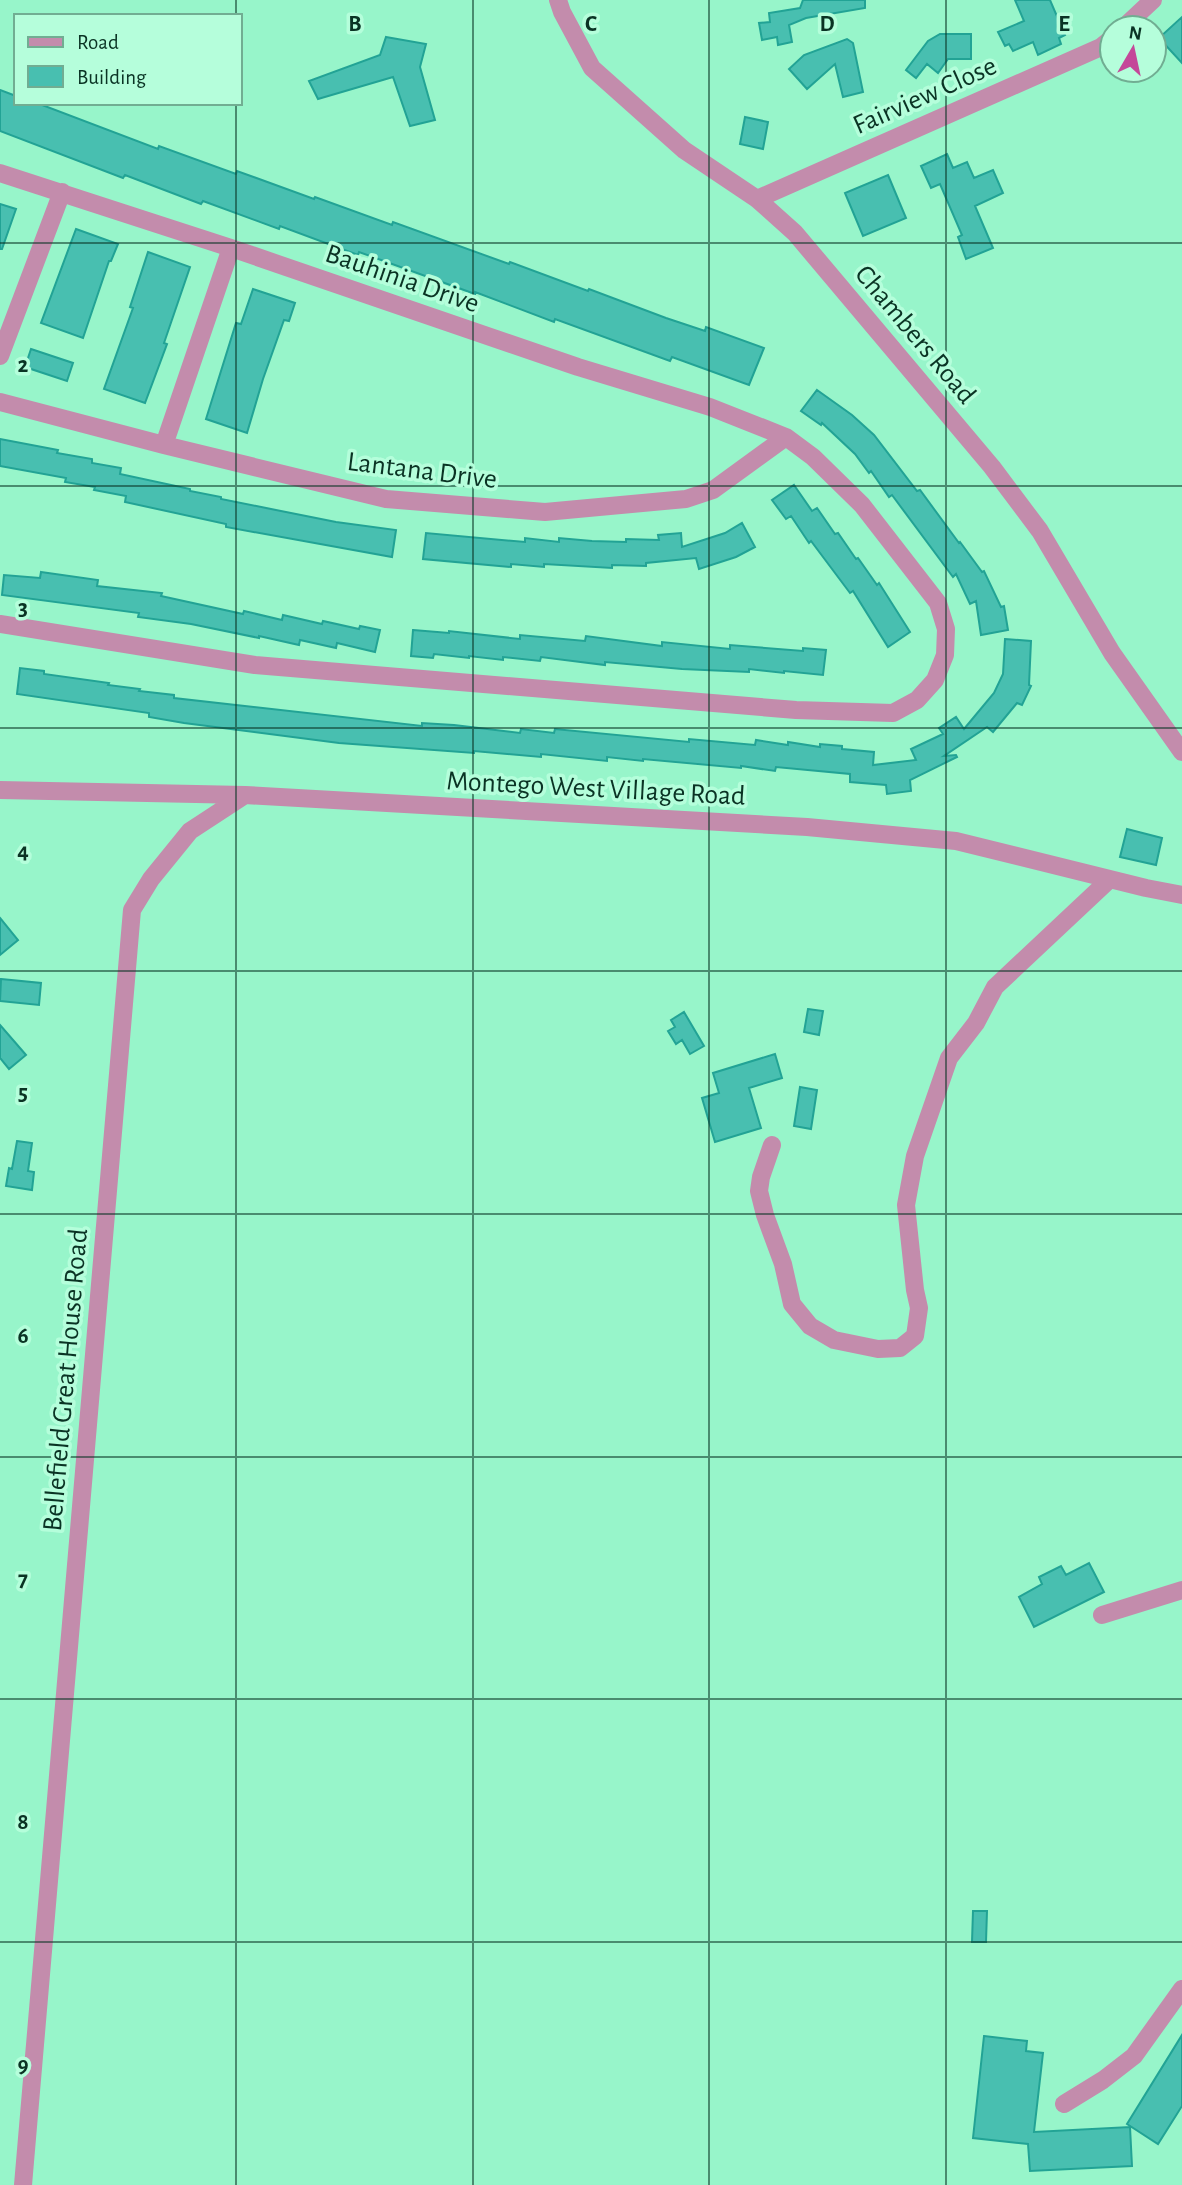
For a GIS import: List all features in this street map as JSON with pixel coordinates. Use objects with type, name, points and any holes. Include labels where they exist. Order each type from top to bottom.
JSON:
[{"type":"street","name":"Chambers Road","points":[[558,0],[592,68],[684,150],[757,199],[794,233],[992,467],[1040,531],[1112,653],[1182,752]]},
{"type":"street","points":[[1138,14],[1153,0]]},
{"type":"street","name":"Fairview Close","points":[[757,199],[1098,48]]},
{"type":"street","name":"Bauhinia Drive","points":[[0,173],[578,366],[710,407],[786,437],[813,457],[862,505],[938,603],[946,629],[945,655],[935,680],[917,700],[893,713],[796,710],[255,664],[0,624]]},
{"type":"street","points":[[0,356],[62,192]]},
{"type":"street","points":[[164,445],[231,248]]},
{"type":"street","name":"Lantana Drive","points":[[0,402],[386,499],[545,512],[687,499],[713,490],[786,437]]},
{"type":"street","name":"Montego West Village Road","points":[[0,790],[244,795],[807,827],[956,841],[1182,895]]},
{"type":"street","name":"Bellefield Great House Road","points":[[23,2185],[132,910],[151,879],[190,831],[244,795]]},
{"type":"street","points":[[772,1145],[759,1191],[765,1216],[783,1264],[792,1304],[810,1326],[834,1340],[878,1349],[900,1348],[915,1336],[919,1308],[906,1205],[915,1156],[949,1058],[976,1023],[995,987],[1110,879]]},
{"type":"street","points":[[1102,1615],[1182,1591]]},
{"type":"street","points":[[1065,2104],[1134,2056],[1182,1989]]},
{"type":"building","points":[[803,0],[865,0],[865,8],[806,18],[789,25],[792,42],[778,45],[777,37],[762,40],[759,23],[770,22],[769,13],[800,8]]},
{"type":"building","points":[[1015,0],[1050,0],[1065,35],[1059,38],[1061,44],[1038,55],[1033,42],[1013,51],[1009,44],[1005,46],[998,32],[1024,21]]},
{"type":"building","points":[[1182,17],[1182,63],[1168,48],[1168,30]]},
{"type":"building","points":[[940,34],[971,34],[971,59],[948,59],[938,73],[927,64],[916,78],[906,70],[928,41]]},
{"type":"building","points":[[386,37],[426,44],[420,67],[435,120],[410,126],[393,77],[318,99],[309,81],[380,55]]},
{"type":"building","points":[[847,39],[853,43],[863,92],[843,97],[835,64],[807,89],[789,69],[804,55]]},
{"type":"building","points":[[0,90],[14,95],[14,105],[42,105],[158,149],[159,146],[236,174],[237,171],[392,225],[393,222],[666,318],[705,331],[706,327],[764,348],[749,385],[672,357],[670,361],[555,319],[554,322],[359,252],[358,255],[203,201],[201,204],[125,175],[123,178],[0,131]]},
{"type":"building","points":[[745,117],[768,122],[763,149],[740,144]]},
{"type":"building","points":[[947,154],[953,168],[967,162],[974,178],[993,170],[1003,193],[975,206],[993,248],[966,259],[958,237],[962,235],[940,184],[931,188],[921,166]]},
{"type":"building","points":[[888,175],[906,218],[863,236],[845,193]]},
{"type":"building","points":[[0,204],[16,209],[2,249],[0,249]]},
{"type":"building","points":[[76,229],[118,244],[109,261],[83,338],[41,323]]},
{"type":"building","points":[[148,252],[190,267],[164,343],[167,344],[145,403],[104,389],[133,308],[130,307]]},
{"type":"building","points":[[253,289],[295,303],[289,321],[284,320],[247,433],[206,419],[236,323],[241,324]]},
{"type":"building","points":[[31,349],[73,363],[67,381],[25,367]]},
{"type":"building","points":[[817,390],[874,435],[917,491],[920,490],[959,543],[982,572],[984,571],[1001,607],[1004,606],[1008,630],[981,635],[976,601],[970,604],[956,574],[953,577],[892,495],[889,497],[855,454],[822,423],[821,425],[801,411]]},
{"type":"building","points":[[0,439],[92,459],[92,463],[121,468],[120,474],[190,489],[221,499],[336,522],[396,530],[392,557],[226,527],[226,524],[125,502],[126,496],[65,482],[66,478],[0,466]]},
{"type":"building","points":[[794,485],[812,511],[817,508],[877,585],[879,583],[910,632],[888,647],[853,591],[850,593],[811,541],[809,543],[791,516],[786,519],[772,500]]},
{"type":"building","points":[[742,523],[755,547],[736,557],[699,569],[696,558],[646,563],[646,566],[612,565],[612,568],[544,564],[544,567],[511,564],[511,567],[423,559],[426,533],[525,542],[525,538],[559,542],[559,538],[626,542],[626,539],[659,540],[658,535],[681,533],[682,547],[725,533]]},
{"type":"building","points":[[41,572],[98,580],[97,586],[162,593],[161,596],[243,614],[244,611],[282,620],[283,615],[322,624],[323,621],[359,629],[360,626],[380,630],[375,652],[337,643],[336,648],[300,640],[299,645],[191,624],[138,617],[139,613],[2,595],[4,575],[40,578]]},
{"type":"building","points":[[413,630],[520,639],[520,635],[585,641],[586,636],[662,646],[662,642],[730,649],[730,645],[803,651],[803,648],[826,650],[823,675],[749,669],[749,672],[682,669],[605,662],[605,665],[541,657],[540,661],[503,657],[503,660],[434,654],[433,658],[411,656]]},
{"type":"building","points":[[1005,639],[1031,641],[1031,686],[1022,705],[1017,703],[993,732],[987,727],[944,756],[957,757],[910,780],[911,791],[887,794],[886,785],[850,782],[850,774],[776,767],[775,771],[643,759],[607,757],[607,761],[541,754],[541,757],[339,743],[184,723],[149,717],[149,713],[17,694],[20,668],[140,689],[139,691],[174,695],[174,698],[422,726],[422,723],[454,725],[520,733],[521,729],[554,733],[555,729],[689,742],[689,739],[755,745],[756,740],[788,745],[788,742],[820,747],[820,744],[842,746],[842,749],[874,752],[873,765],[916,760],[911,749],[943,734],[939,728],[956,717],[964,729],[994,693],[1003,674]]},
{"type":"building","points":[[1127,829],[1162,838],[1156,865],[1120,857]]},
{"type":"building","points":[[0,918],[18,940],[0,955]]},
{"type":"building","points":[[1,979],[41,983],[39,1005],[0,1001]]},
{"type":"building","points":[[808,1009],[823,1011],[819,1035],[804,1032]]},
{"type":"building","points":[[684,1012],[704,1046],[690,1054],[682,1040],[676,1044],[668,1031],[675,1027],[671,1020]]},
{"type":"building","points":[[0,1025],[26,1055],[9,1069],[0,1058]]},
{"type":"building","points":[[775,1054],[782,1078],[749,1088],[761,1128],[715,1142],[702,1098],[719,1093],[713,1073]]},
{"type":"building","points":[[800,1087],[817,1090],[811,1129],[794,1126]]},
{"type":"building","points":[[17,1141],[32,1143],[28,1171],[34,1172],[32,1190],[6,1186]]},
{"type":"building","points":[[1089,1563],[1104,1592],[1034,1627],[1019,1597],[1042,1584],[1039,1577],[1061,1566],[1066,1575]]},
{"type":"building","points":[[973,1911],[987,1911],[986,1942],[972,1942]]},
{"type":"building","points":[[1182,2035],[1182,2106],[1158,2144],[1127,2124]]},
{"type":"building","points":[[984,2036],[1027,2041],[1026,2051],[1043,2053],[1034,2132],[1130,2127],[1132,2166],[1030,2171],[1028,2144],[973,2138]]}]
